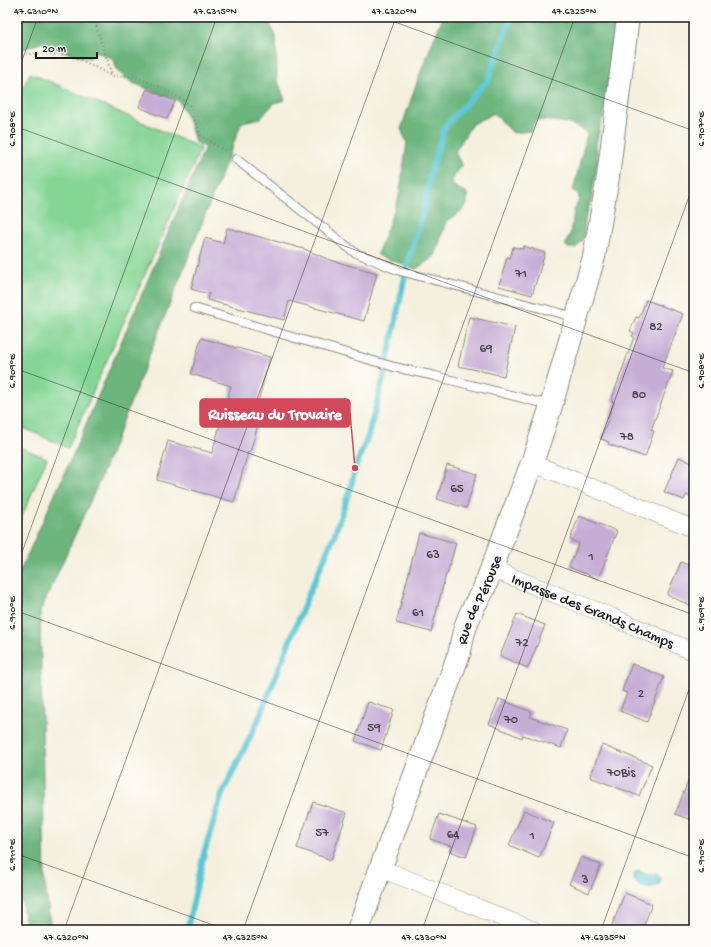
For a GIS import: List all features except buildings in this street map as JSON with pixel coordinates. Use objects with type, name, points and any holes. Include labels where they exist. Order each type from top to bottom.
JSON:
[{"type":"street","name":"Rue de Pérouse","points":[[358,930],[460,651],[463,632],[474,604],[483,591],[492,569],[532,463],[551,406],[577,318],[600,225],[608,177],[628,17]]},
{"type":"street","points":[[532,463],[694,529]]},
{"type":"street","name":"Impasse des Grands Champs","points":[[492,569],[612,617],[694,652]]},
{"type":"street","points":[[380,868],[534,930]]},
{"type":"lane","points":[[236,159],[354,252],[410,274],[577,318]]},
{"type":"lane","points":[[194,308],[394,368],[435,376],[551,406]]},
{"type":"path","points":[[89,17],[95,22],[112,76]]},
{"type":"path","points":[[17,61],[24,54],[70,54],[112,76],[133,76],[160,87],[189,104],[201,136],[236,159]]},
{"type":"green space","points":[[17,17],[266,17],[276,36],[277,79],[285,100],[274,103],[261,118],[242,122],[99,482],[40,612],[45,884],[51,930],[26,930],[20,889],[17,890],[17,578],[71,459],[205,147],[195,142],[189,122],[179,101],[133,83],[117,71],[114,59],[95,51],[90,58],[61,51],[43,42],[17,51]]},
{"type":"green space","points":[[443,17],[616,17],[604,117],[602,119],[596,144],[598,160],[591,200],[585,219],[584,239],[576,248],[568,248],[565,244],[571,232],[574,211],[579,200],[578,193],[573,191],[587,134],[576,126],[570,124],[556,121],[536,120],[531,131],[513,133],[494,113],[472,124],[455,152],[462,166],[452,179],[452,185],[467,194],[467,205],[456,215],[446,221],[435,256],[416,269],[377,255],[399,197],[407,143],[401,129],[419,76]]},
{"type":"green space","points":[[30,73],[201,148],[68,448],[17,425],[17,102]]},
{"type":"green space","points":[[17,446],[47,458],[17,528]]},
{"type":"water","points":[[639,871],[648,875],[657,874],[660,877],[660,883],[651,887],[637,884],[633,877],[635,873]]},
{"type":"waterway","points":[[187,930],[204,853],[222,794],[257,723],[307,598],[334,536],[351,486],[355,468],[368,436],[385,372],[407,266],[424,209],[429,178],[445,126],[488,80],[511,17]]},
{"type":"place","name":"Ruisseau du Trovaire","points":[[355,468]]}]
